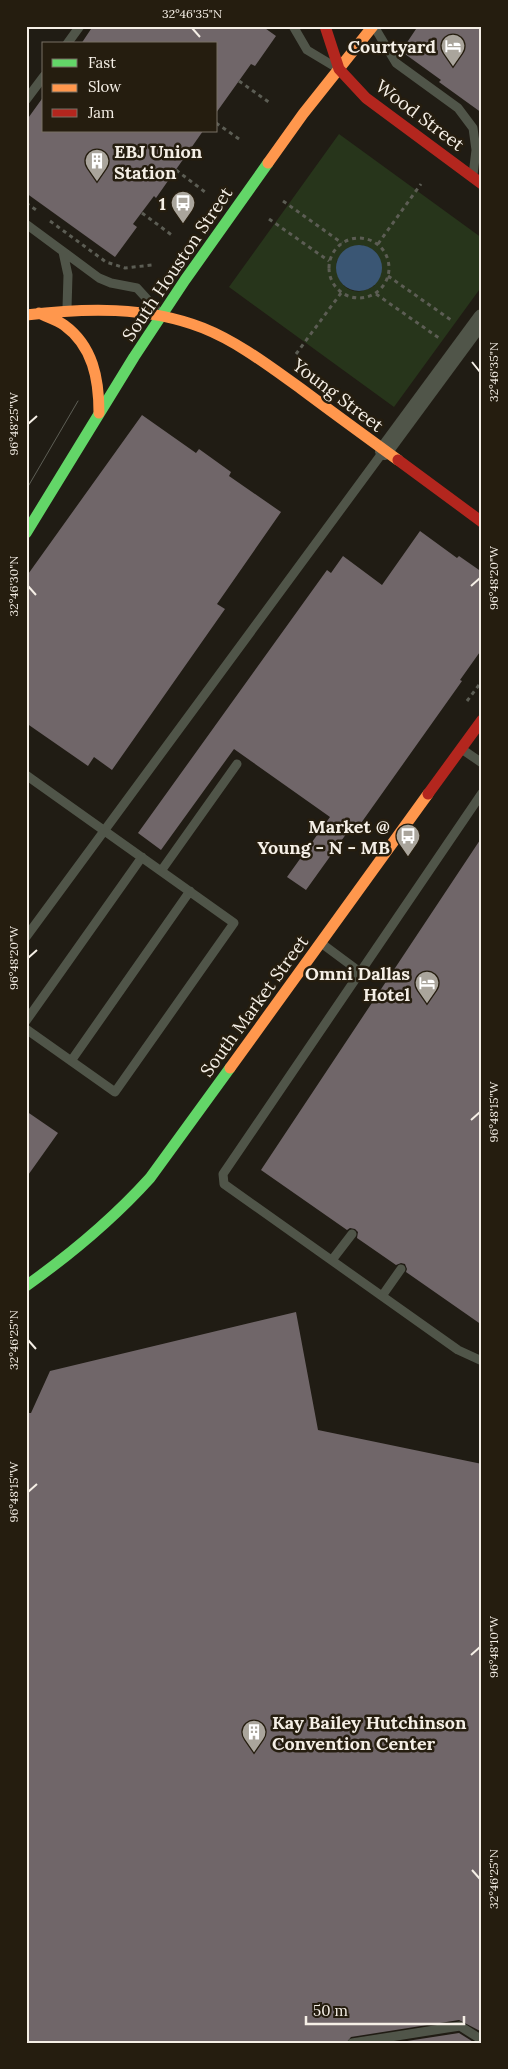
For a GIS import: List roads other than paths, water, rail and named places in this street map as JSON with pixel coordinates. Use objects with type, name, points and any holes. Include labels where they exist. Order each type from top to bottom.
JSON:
[{"type":"main road","points":[[325,26],[339,70]]},
{"type":"main road","name":"South Houston Street","points":[[26,533],[99,413],[186,280],[303,114],[373,26]]},
{"type":"main road","name":"Wood Street","points":[[339,70],[366,98],[478,181]]},
{"type":"main road","name":"Young Street","points":[[26,315],[88,310],[163,316],[210,331],[257,357],[482,522]]},
{"type":"main road","points":[[39,313],[64,325],[89,352],[99,383],[99,413]]},
{"type":"main road","name":"South Market Street","points":[[26,1286],[74,1252],[124,1208],[150,1178],[482,720]]},
{"type":"street","points":[[384,450],[482,318]]},
{"type":"lane","points":[[68,42],[80,26]]},
{"type":"lane","points":[[292,26],[307,50],[339,70]]},
{"type":"lane","points":[[373,26],[396,63],[458,108],[473,128],[478,181]]},
{"type":"lane","points":[[26,100],[42,79]]},
{"type":"lane","points":[[26,224],[99,278],[111,283],[137,288],[163,316]]},
{"type":"lane","points":[[63,252],[68,275],[67,311]]},
{"type":"lane","points":[[26,937],[384,450]]},
{"type":"lane","points":[[462,749],[482,763]]},
{"type":"lane","points":[[161,871],[237,764]]},
{"type":"lane","points":[[26,775],[234,923],[115,1092],[26,1029]]},
{"type":"lane","points":[[482,793],[223,1174],[224,1184],[458,1350],[482,1361]]},
{"type":"lane","points":[[26,1021],[142,857]]},
{"type":"lane","points":[[71,1060],[190,891]]},
{"type":"lane","points":[[321,943],[360,972]]},
{"type":"lane","points":[[332,1260],[352,1234]]},
{"type":"lane","points":[[382,1296],[401,1269]]},
{"type":"lane","points":[[352,2043],[460,2026],[482,2040]]},
{"type":"water","points":[[364,245],[376,251],[381,259],[381,277],[376,285],[368,290],[354,291],[342,285],[337,277],[336,263],[342,251],[350,246]]},
{"type":"tram line","points":[[26,490],[78,401]]},
{"type":"place","name":"Courtyard","points":[[453,67]]},
{"type":"place","name":"EBJ Union Station","points":[[97,182]]},
{"type":"place","name":"1","points":[[183,224]]},
{"type":"place","name":"Market @ Young - N - MB","points":[[408,857]]},
{"type":"place","name":"Omni Dallas Hotel","points":[[427,1004]]},
{"type":"place","name":"Kay Bailey Hutchinson Convention Center","points":[[254,1753]]}]
